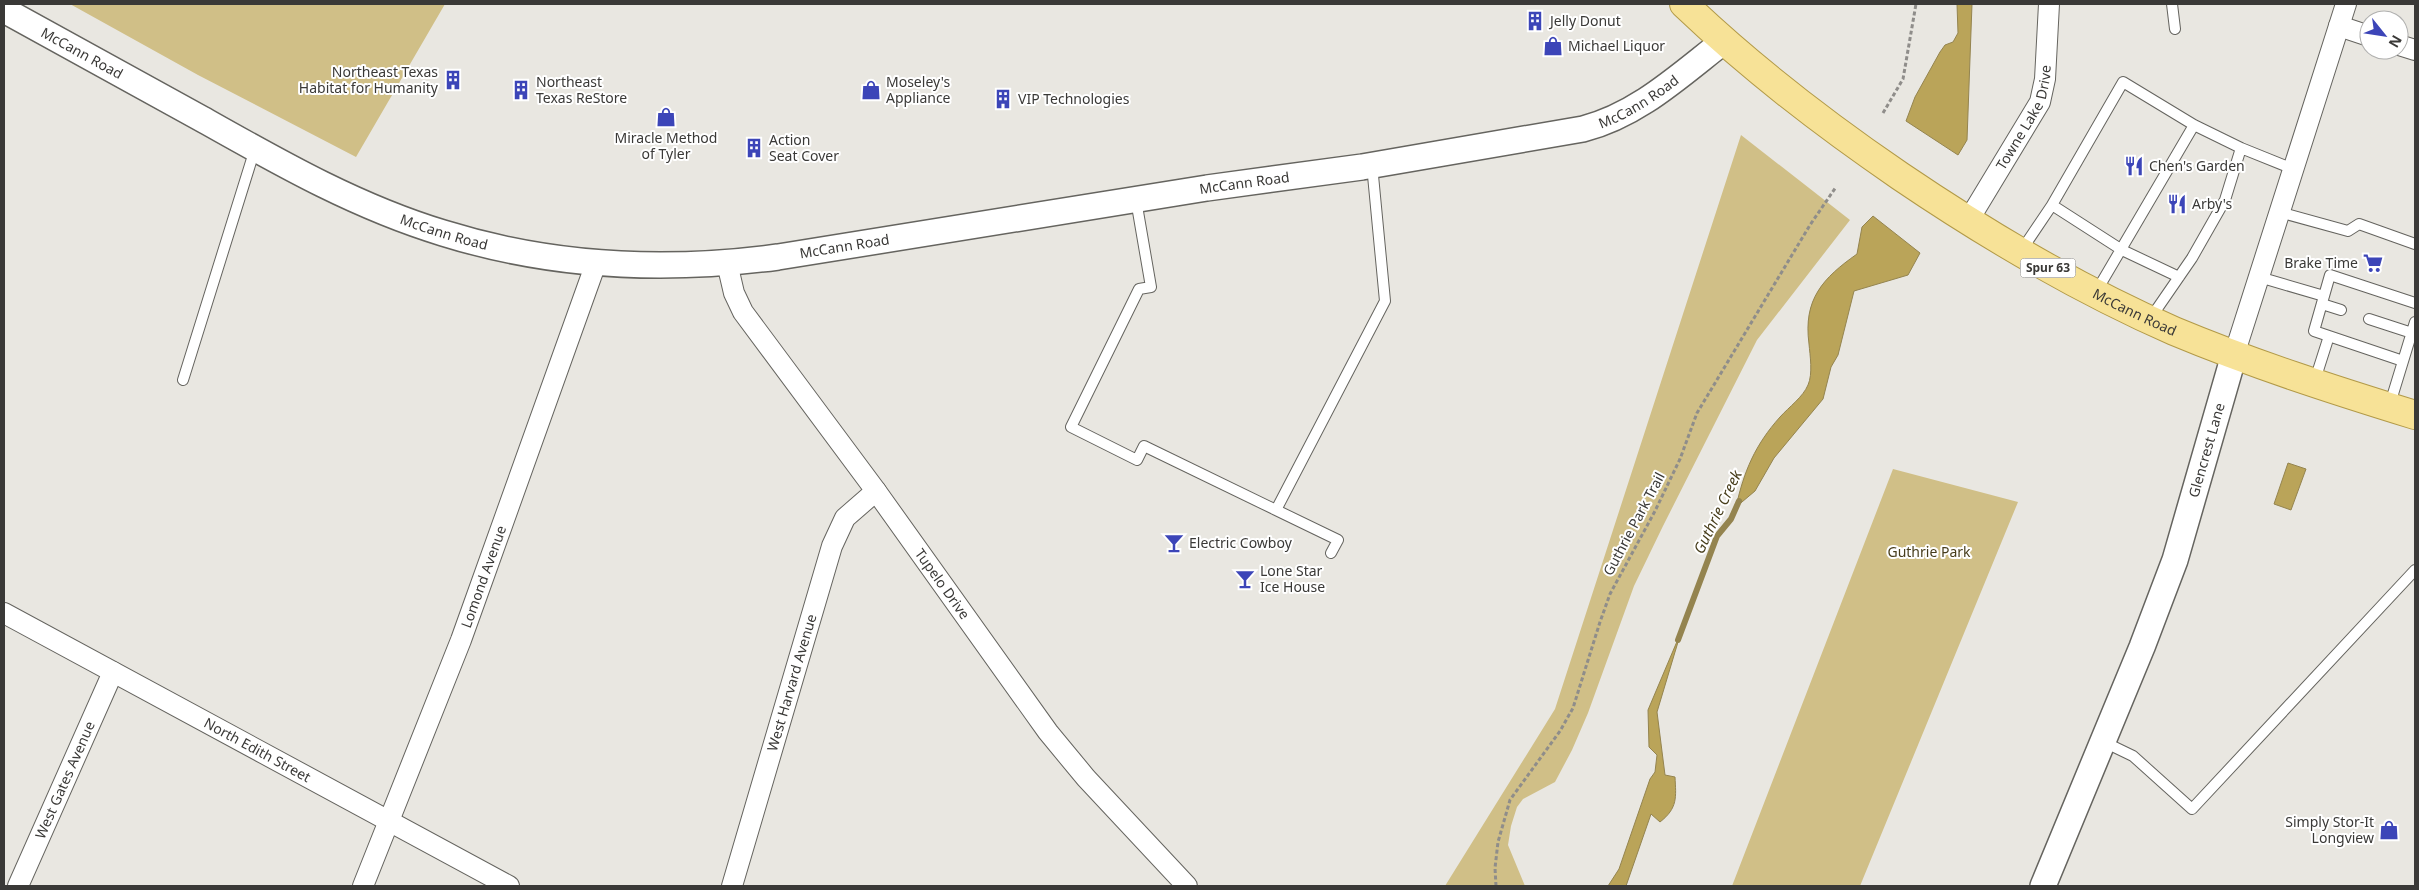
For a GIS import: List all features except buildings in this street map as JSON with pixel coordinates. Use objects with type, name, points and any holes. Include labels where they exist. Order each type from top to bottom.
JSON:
[{"type":"main road","name":"Spur 63","points":[[1684,4],[1724,40]]},
{"type":"main road","name":"McCann Road","points":[[1724,40],[1858,148],[1968,221],[2095,293],[2234,355],[2415,415]]},
{"type":"street","name":"Towne Lake Drive","points":[[1968,221],[2040,102],[2045,79],[2049,4]]},
{"type":"street","name":"Glencrest Lane","points":[[2043,886],[2103,742],[2175,560],[2234,355],[2346,4]]},
{"type":"street","name":"McCann Road","points":[[4,10],[255,149],[353,200],[444,234],[544,257],[596,263],[664,265],[727,263],[814,251],[1136,200],[1372,166],[1598,125],[1622,115],[1644,102],[1724,40]]},
{"type":"street","points":[[2339,26],[2359,33]]},
{"type":"street","name":"Lomond Avenue","points":[[363,886],[458,648],[596,263]]},
{"type":"street","name":"Tupelo Drive","points":[[727,263],[734,293],[742,312],[876,491],[1048,732],[1086,778],[1187,886]]},
{"type":"street","name":"West Harvard Avenue","points":[[732,886],[832,546],[845,518],[876,491]]},
{"type":"street","name":"North Edith Street","points":[[4,613],[509,886]]},
{"type":"street","name":"West Gates Avenue","points":[[18,886],[113,672]]},
{"type":"lane","points":[[2172,4],[2175,29]]},
{"type":"lane","points":[[2020,252],[2052,205],[2123,82],[2194,125],[2241,148],[2293,169]]},
{"type":"lane","points":[[2095,293],[2194,125]]},
{"type":"lane","points":[[2150,319],[2192,258],[2225,200],[2241,148]]},
{"type":"lane","points":[[183,380],[255,149]]},
{"type":"lane","points":[[1276,510],[1385,301],[1372,166]]},
{"type":"lane","points":[[1136,200],[1151,287],[1139,289],[1071,427],[1137,460],[1144,446],[1338,540],[1331,553]]},
{"type":"lane","points":[[2052,205],[2122,250],[2179,277]]},
{"type":"lane","points":[[2279,212],[2348,231],[2359,224],[2415,244]]},
{"type":"lane","points":[[2403,361],[2314,331],[2330,275],[2415,303]]},
{"type":"lane","points":[[2259,277],[2323,300],[2341,310]]},
{"type":"lane","points":[[2369,319],[2412,333]]},
{"type":"lane","points":[[2389,407],[2415,322]]},
{"type":"lane","points":[[2314,383],[2329,336]]},
{"type":"lane","points":[[2103,742],[2133,756],[2192,809],[2415,570]]},
{"type":"path","points":[[1883,113],[1903,78],[1916,4]]},
{"type":"path","name":"Guthrie Park Trail","points":[[1496,886],[1495,868],[1498,842],[1510,800],[1556,737],[1574,708],[1610,594],[1668,485],[1697,413],[1810,225],[1836,187]]},
{"type":"green space","points":[[70,4],[445,4],[356,157],[198,75]]},
{"type":"green space","points":[[1741,135],[1850,220],[1757,340],[1634,586],[1588,713],[1572,750],[1555,782],[1523,799],[1517,807],[1508,845],[1525,886],[1445,886],[1555,709]]},
{"type":"green space","name":"Guthrie Park","points":[[1893,469],[2018,502],[1860,886],[1732,886]]},
{"type":"shaded area","points":[[1957,4],[1972,4],[1967,140],[1958,155],[1906,121],[1915,97],[1940,52],[1945,45],[1953,42],[1958,33]]},
{"type":"shaded area","points":[[1873,216],[1920,253],[1908,275],[1854,291],[1838,355],[1831,367],[1823,399],[1774,458],[1755,491],[1736,507],[1747,470],[1757,448],[1771,427],[1799,398],[1810,381],[1809,314],[1818,291],[1834,272],[1857,254],[1862,227]]},
{"type":"shaded area","points":[[2288,463],[2306,469],[2291,510],[2274,504]]},
{"type":"shaded area","points":[[1681,632],[1657,712],[1665,775],[1675,777],[1675,802],[1670,812],[1660,822],[1651,814],[1626,886],[1608,886],[1619,869],[1650,779],[1655,772],[1657,755],[1649,747],[1648,710]]},
{"type":"waterway","name":"Guthrie Creek","points":[[1678,640],[1717,536],[1731,519],[1739,501]]},
{"type":"place","name":"Jelly Donut","points":[[1535,21]]},
{"type":"place","name":"Michael Liquor","points":[[1553,46]]},
{"type":"place","name":"Northeast Texas Habitat for Humanity","points":[[453,80]]},
{"type":"place","name":"Northeast Texas ReStore","points":[[521,90]]},
{"type":"place","name":"Moseley's Appliance","points":[[871,90]]},
{"type":"place","name":"VIP Technologies","points":[[1003,99]]},
{"type":"place","name":"Miracle Method of Tyler","points":[[666,117]]},
{"type":"place","name":"Action Seat Cover","points":[[754,148]]},
{"type":"place","name":"Chen's Garden","points":[[2134,166]]},
{"type":"place","name":"Arby's","points":[[2177,204]]},
{"type":"place","name":"Brake Time","points":[[2373,263]]},
{"type":"place","name":"Electric Cowboy","points":[[1174,543]]},
{"type":"place","name":"Lone Star Ice House","points":[[1245,579]]},
{"type":"place","name":"Simply Stor-It Longview","points":[[2389,830]]}]
